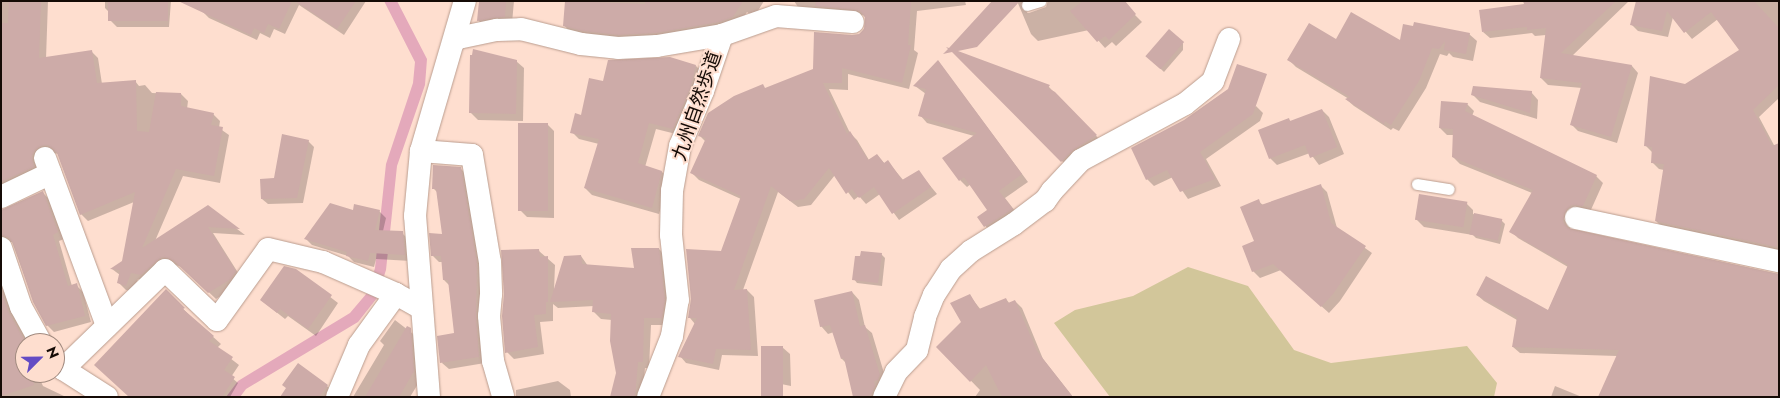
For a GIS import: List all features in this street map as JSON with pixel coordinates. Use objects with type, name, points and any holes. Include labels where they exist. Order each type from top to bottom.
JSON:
[{"type":"street","points":[[429,397],[415,216],[421,151],[466,1]]},
{"type":"street","name":"九州自然歩道","points":[[651,393],[672,336],[678,300],[671,235],[672,192],[680,146],[703,91],[722,35],[776,16],[853,22]]},
{"type":"street","points":[[456,36],[458,38],[497,30],[521,29],[580,44],[618,48],[657,46],[722,35]]},
{"type":"street","points":[[884,397],[896,372],[917,350],[925,317],[934,296],[951,269],[971,251],[1014,224],[1045,201],[1081,160],[1150,125],[1185,104],[1212,81],[1228,39]]},
{"type":"street","points":[[421,151],[472,155],[490,262],[491,294],[488,316],[493,361],[504,397]]},
{"type":"street","points":[[1,197],[48,166],[107,326]]},
{"type":"street","points":[[1576,218],[1779,261]]},
{"type":"street","points":[[1,248],[21,307],[35,333]]},
{"type":"street","points":[[65,359],[107,326],[165,270],[217,320],[268,249],[323,262],[396,294],[421,308]]},
{"type":"street","points":[[337,397],[359,345],[396,294]]},
{"type":"street","points":[[65,368],[107,397]]},
{"type":"lane","points":[[1026,5],[1040,1]]},
{"type":"lane","points":[[1417,184],[1449,189]]},
{"type":"shaded area","points":[[384,1],[397,1],[427,59],[425,85],[397,166],[386,270],[377,298],[358,322],[246,389],[240,397],[226,397],[238,381],[350,313],[367,293],[375,268],[386,164],[413,83],[415,62]]},
{"type":"shaded area","points":[[1188,267],[1248,286],[1294,350],[1331,363],[1467,346],[1497,383],[1494,397],[1110,397],[1054,323],[1075,310],[1133,296]]},
{"type":"building","points":[[9,1],[41,2],[39,58],[92,50],[97,83],[136,80],[137,131],[149,132],[156,92],[181,93],[181,106],[214,113],[211,125],[223,127],[214,176],[176,169],[142,248],[208,205],[240,229],[208,227],[236,271],[231,279],[208,293],[174,261],[162,257],[141,275],[131,273],[126,286],[117,283],[120,270],[110,269],[122,261],[135,192],[80,215],[57,153],[48,145],[41,146],[35,150],[32,156],[34,167],[1,182],[1,23],[8,23]]},
{"type":"building","points":[[108,1],[168,1],[168,21],[108,21]]},
{"type":"building","points":[[178,1],[292,1],[279,29],[268,24],[264,33],[254,28],[251,35]]},
{"type":"building","points":[[295,1],[356,1],[337,29]]},
{"type":"building","points":[[479,1],[506,1],[505,17],[477,21]]},
{"type":"building","points":[[565,1],[645,4],[645,1],[743,1],[733,17],[719,22],[656,33],[618,35],[583,31],[563,26]]},
{"type":"building","points":[[816,1],[911,1],[908,45],[911,45],[902,83],[842,68],[842,83],[823,83],[847,134],[850,131],[868,160],[877,154],[884,163],[888,160],[902,180],[919,170],[931,187],[892,214],[874,187],[859,198],[852,189],[846,194],[829,168],[804,199],[790,201],[771,186],[734,290],[747,289],[751,350],[716,349],[713,364],[678,357],[697,318],[688,318],[691,299],[686,249],[721,251],[741,196],[690,173],[706,138],[698,136],[708,113],[734,96],[763,84],[765,88],[813,69],[814,32],[852,35],[859,34],[864,29],[865,17],[860,11],[815,6]]},
{"type":"building","points":[[992,1],[1020,1],[977,47],[958,51],[1050,85],[1048,88],[1055,92],[1097,135],[1072,151],[1061,162],[952,52],[943,54],[948,49],[946,47],[949,48]]},
{"type":"building","points":[[1083,1],[1125,1],[1136,14],[1109,40],[1105,36],[1097,42],[1070,11]]},
{"type":"building","points":[[1523,1],[1616,1],[1561,53],[1632,65],[1611,137],[1570,125],[1582,83],[1540,78],[1546,28],[1527,30],[1527,27],[1482,32],[1479,10],[1524,4]]},
{"type":"building","points":[[1636,1],[1754,1],[1779,28],[1779,85],[1753,110],[1772,146],[1779,143],[1777,247],[1655,221],[1664,164],[1651,163],[1652,147],[1644,146],[1650,76],[1685,84],[1739,50],[1711,12],[1684,33],[1667,11],[1662,31],[1630,25]]},
{"type":"building","points":[[1351,12],[1400,40],[1403,24],[1413,26],[1414,22],[1470,33],[1466,54],[1444,50],[1445,41],[1439,49],[1432,48],[1419,81],[1391,125],[1385,121],[1384,124],[1345,99],[1350,97],[1287,60],[1309,23],[1336,39]]},
{"type":"building","points":[[1169,29],[1184,42],[1160,69],[1145,56]]},
{"type":"building","points":[[473,49],[517,60],[516,114],[469,113],[470,55],[472,55]]},
{"type":"building","points":[[670,57],[696,65],[690,89],[673,129],[649,123],[638,163],[662,171],[652,208],[584,188],[599,139],[570,133],[575,113],[581,115],[589,78],[603,81],[608,60]]},
{"type":"building","points":[[938,60],[1022,174],[999,191],[1013,209],[984,227],[977,217],[987,210],[964,177],[959,181],[942,158],[977,133],[918,116],[926,89],[913,86]]},
{"type":"building","points":[[1237,64],[1267,74],[1253,114],[1200,152],[1215,179],[1180,192],[1167,170],[1146,180],[1131,148],[1184,120],[1228,89]]},
{"type":"building","points":[[1473,86],[1532,91],[1530,113],[1471,95]]},
{"type":"building","points":[[1441,101],[1468,103],[1465,111],[1597,175],[1583,206],[1572,205],[1566,210],[1563,222],[1568,228],[1778,274],[1779,397],[1598,397],[1619,350],[1512,347],[1517,317],[1476,295],[1486,276],[1548,310],[1568,265],[1509,232],[1533,190],[1452,157],[1453,129],[1439,128]]},
{"type":"building","points":[[1322,109],[1337,147],[1310,158],[1305,145],[1269,159],[1258,130],[1289,118],[1290,121]]},
{"type":"building","points":[[518,123],[548,123],[548,211],[518,211]]},
{"type":"building","points":[[282,134],[309,140],[297,198],[261,199],[260,179],[274,178]]},
{"type":"building","points":[[433,165],[461,167],[477,263],[476,317],[479,357],[440,363],[437,336],[454,333],[448,280],[443,280],[441,256],[431,256],[429,233],[442,234],[436,189],[432,189]]},
{"type":"building","points":[[1321,184],[1331,223],[1366,246],[1333,294],[1321,307],[1273,264],[1252,272],[1242,246],[1254,241],[1240,207],[1259,199],[1261,205]]},
{"type":"building","points":[[43,191],[58,232],[53,235],[68,286],[77,283],[85,316],[46,326],[33,302],[13,243],[9,238],[1,235],[1,210]]},
{"type":"building","points":[[1419,194],[1467,202],[1463,227],[1415,220]]},
{"type":"building","points":[[330,203],[353,210],[354,204],[380,210],[375,230],[403,231],[405,255],[370,253],[368,261],[346,256],[347,252],[304,239]]},
{"type":"building","points":[[1474,213],[1502,219],[1498,241],[1469,235]]},
{"type":"building","points":[[631,248],[659,248],[665,300],[662,318],[644,318],[643,362],[638,362],[635,397],[610,397],[616,373],[610,341],[611,314],[592,312],[593,300],[550,302],[564,256],[581,255],[582,264],[634,268]]},
{"type":"building","points":[[539,249],[540,257],[548,256],[548,302],[546,302],[546,314],[534,315],[538,347],[505,353],[502,316],[504,294],[501,250]]},
{"type":"building","points":[[861,251],[882,253],[878,283],[852,280],[855,256],[860,256]]},
{"type":"building","points":[[284,266],[296,269],[332,295],[308,329],[280,309],[277,313],[260,300]]},
{"type":"building","points":[[166,289],[185,308],[183,309],[214,336],[209,341],[233,357],[224,370],[235,377],[222,397],[129,397],[94,365]]},
{"type":"building","points":[[1,290],[9,313],[20,333],[15,333],[15,383],[34,383],[34,385],[1,396]]},
{"type":"building","points":[[852,291],[860,326],[865,325],[880,375],[878,380],[874,381],[875,386],[871,395],[865,397],[853,397],[844,358],[841,359],[830,325],[820,327],[814,300]]},
{"type":"building","points":[[970,294],[979,309],[1006,298],[1008,303],[1015,300],[1037,351],[1073,397],[1002,397],[986,365],[970,382],[936,347],[961,322],[950,303]]},
{"type":"building","points":[[407,326],[411,328],[414,371],[399,397],[365,397]]},
{"type":"building","points":[[761,346],[783,346],[783,397],[761,397]]},
{"type":"building","points":[[298,363],[328,385],[319,397],[280,397],[286,388],[282,385]]}]
